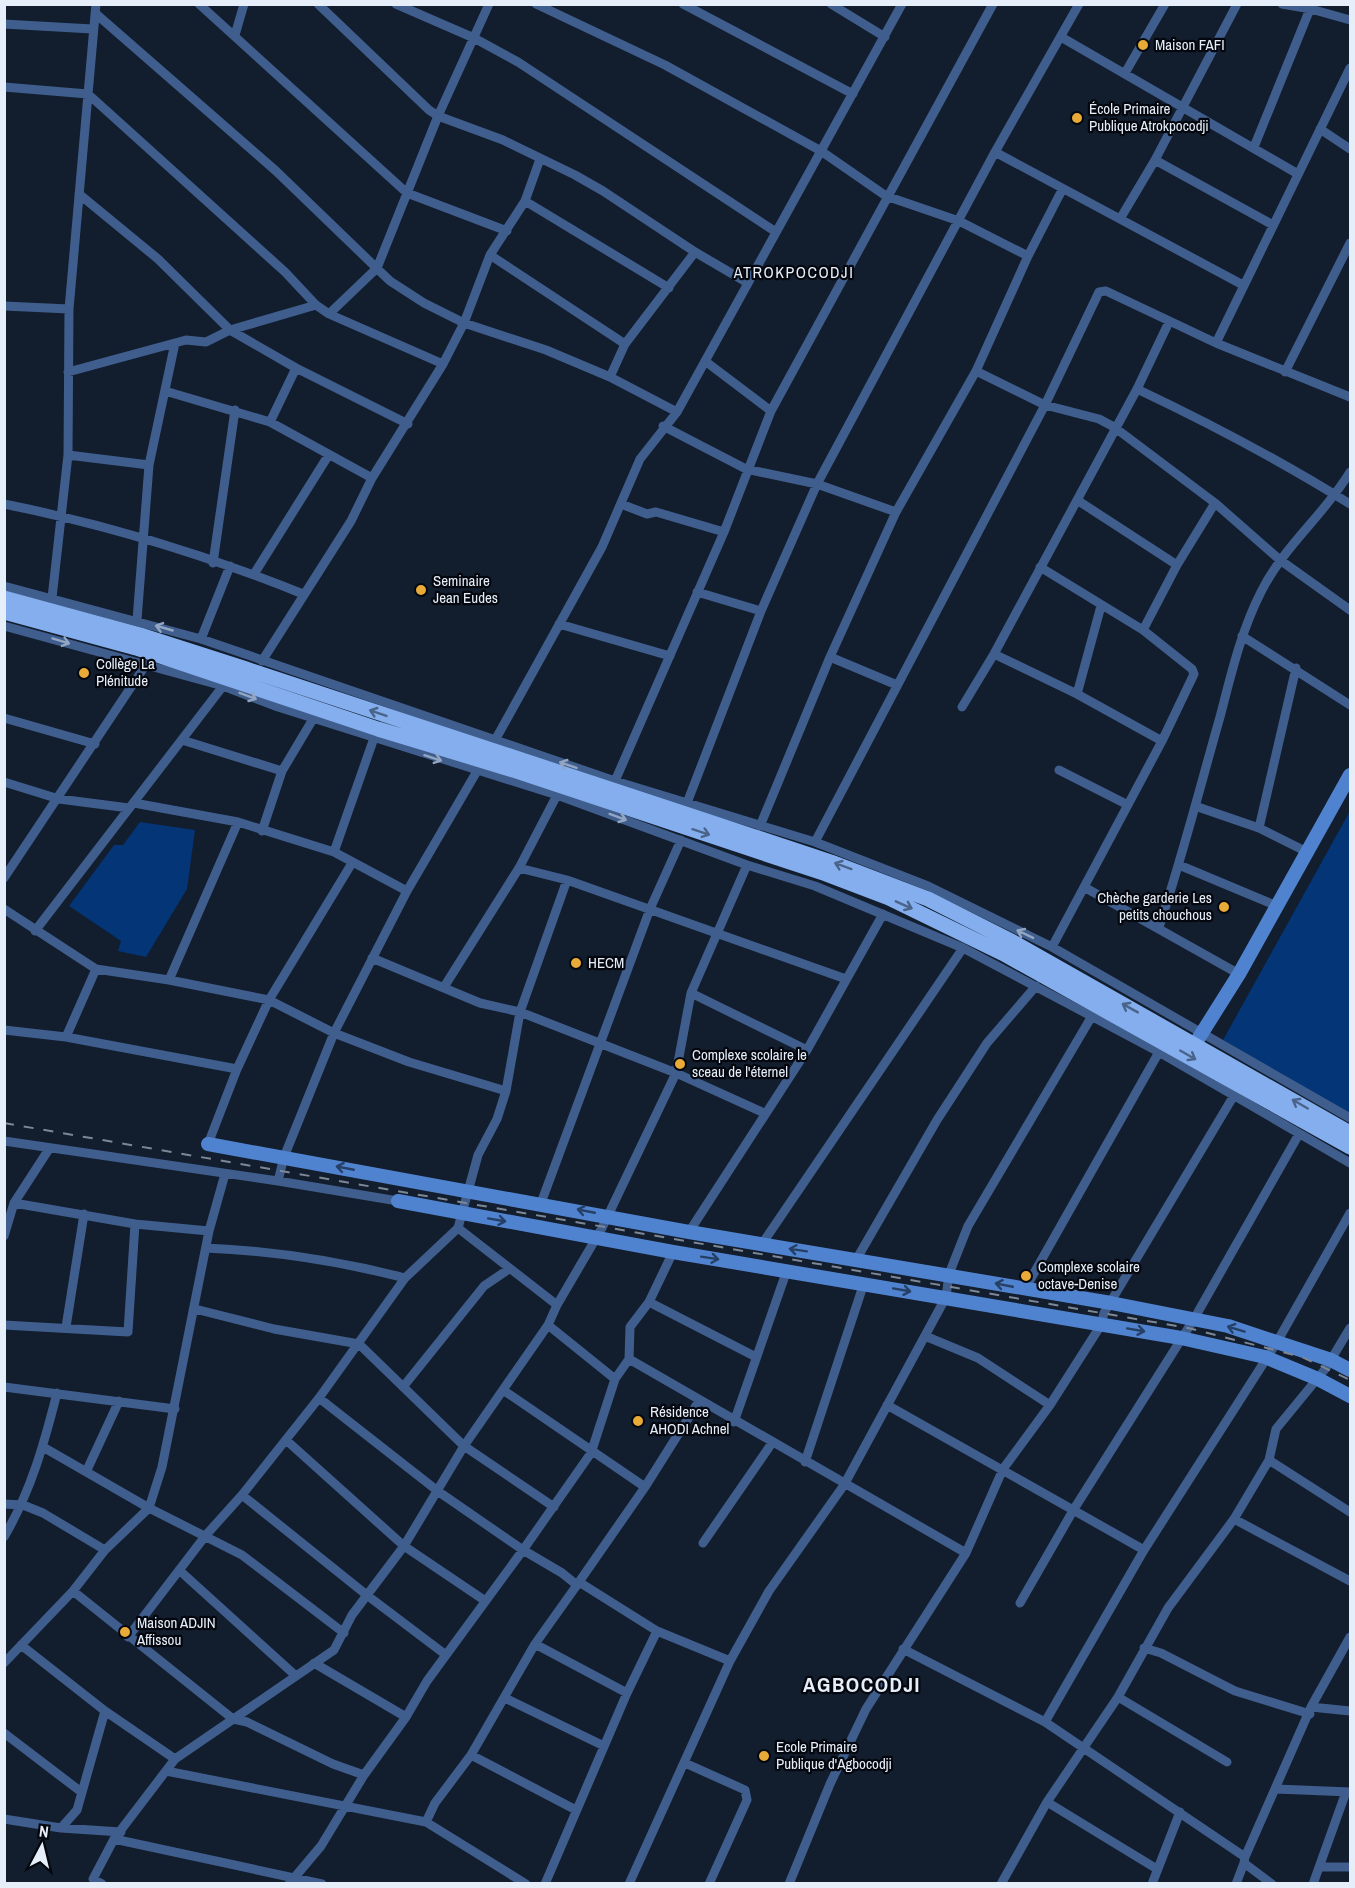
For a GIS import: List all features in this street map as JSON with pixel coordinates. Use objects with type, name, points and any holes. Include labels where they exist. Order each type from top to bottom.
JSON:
[{"type":"highway","points":[[4,598],[140,635],[826,874],[921,912],[1156,1036],[1350,1147]]},
{"type":"highway","points":[[4,612],[135,648],[378,729],[486,756],[820,858],[903,888],[1013,942],[1199,1039],[1350,1133]]},
{"type":"main road","points":[[1199,1039],[1239,974],[1350,775]]},
{"type":"main road","points":[[208,1144],[541,1203],[689,1232],[949,1274],[1194,1319],[1228,1326],[1277,1342],[1331,1360],[1350,1370]]},
{"type":"main road","points":[[398,1201],[673,1252],[1181,1338],[1266,1357],[1318,1379],[1350,1396]]},
{"type":"street","points":[[200,4],[407,193],[507,231]]},
{"type":"street","points":[[235,35],[244,4]]},
{"type":"street","points":[[318,4],[411,96],[438,116],[502,140],[603,190],[695,252],[748,283]]},
{"type":"street","points":[[396,4],[474,38],[518,62],[579,100],[776,232]]},
{"type":"street","points":[[329,314],[377,268],[438,116],[489,4]]},
{"type":"street","points":[[536,4],[665,65],[821,151],[886,196],[959,221],[1028,256]]},
{"type":"street","points":[[683,4],[853,94]]},
{"type":"street","points":[[831,4],[885,37]]},
{"type":"street","points":[[278,1180],[284,1157],[334,1033],[407,891],[486,756],[602,547],[640,459],[663,426],[677,412],[902,4]]},
{"type":"street","points":[[615,781],[724,532],[746,469],[771,411],[886,196],[993,4]]},
{"type":"street","points":[[687,803],[761,611],[817,484],[995,152],[1079,4]]},
{"type":"street","points":[[1125,73],[1165,4]]},
{"type":"street","points":[[1120,219],[1155,160],[1237,4]]},
{"type":"street","points":[[1282,4],[1311,7],[1350,20]]},
{"type":"street","points":[[1254,147],[1311,7]]},
{"type":"street","points":[[52,598],[68,455],[69,309],[96,9]]},
{"type":"street","points":[[96,9],[259,155],[377,268],[408,294],[464,323],[546,350],[610,377],[677,412]]},
{"type":"street","points":[[4,24],[93,30]]},
{"type":"street","points":[[1061,37],[1298,174]]},
{"type":"street","points":[[1216,343],[1350,68]]},
{"type":"street","points":[[4,87],[88,94],[285,272],[316,305],[329,314],[443,364]]},
{"type":"street","points":[[1320,129],[1350,149]]},
{"type":"street","points":[[995,152],[1062,190],[1243,285]]},
{"type":"street","points":[[262,661],[351,521],[372,478],[408,424],[443,364],[464,323],[490,255],[525,201],[540,159]]},
{"type":"street","points":[[1155,160],[1273,225]]},
{"type":"street","points":[[760,826],[830,657],[896,512],[976,371],[1028,256],[1062,190]]},
{"type":"street","points":[[79,194],[158,259],[230,330],[296,368],[408,424]]},
{"type":"street","points":[[525,201],[669,288]]},
{"type":"street","points":[[1285,372],[1350,243]]},
{"type":"street","points":[[610,377],[625,344],[695,252]]},
{"type":"street","points":[[490,255],[625,344]]},
{"type":"street","points":[[815,842],[1045,405],[1099,292],[1106,291],[1216,343],[1350,397]]},
{"type":"street","points":[[68,372],[186,340],[206,342],[230,330],[316,305]]},
{"type":"street","points":[[4,306],[69,309]]},
{"type":"street","points":[[962,707],[994,654],[1114,427],[1137,389],[1169,322]]},
{"type":"street","points":[[137,620],[149,465],[175,343]]},
{"type":"street","points":[[705,361],[771,411]]},
{"type":"street","points":[[270,422],[296,368]]},
{"type":"street","points":[[976,371],[1045,405],[1099,419],[1114,427],[1215,503],[1280,560],[1350,610]]},
{"type":"street","points":[[1137,389],[1226,431],[1350,504]]},
{"type":"street","points":[[165,391],[270,422],[328,456],[372,478]]},
{"type":"street","points":[[213,563],[235,410]]},
{"type":"street","points":[[663,426],[746,469],[817,484],[896,512]]},
{"type":"street","points":[[68,455],[149,465]]},
{"type":"street","points":[[254,574],[328,456]]},
{"type":"street","points":[[1159,927],[1179,865],[1242,636],[1259,596],[1280,560],[1336,495],[1350,472]]},
{"type":"street","points":[[1077,500],[1177,565]]},
{"type":"street","points":[[1143,630],[1177,565],[1215,503]]},
{"type":"street","points":[[4,504],[62,516],[144,539],[213,563],[254,574],[303,594]]},
{"type":"street","points":[[621,504],[647,513],[656,512],[724,532]]},
{"type":"street","points":[[201,639],[230,567]]},
{"type":"street","points":[[1040,567],[1143,630],[1192,669],[1194,674],[1162,741],[1126,804],[1052,947]]},
{"type":"street","points":[[4,586],[137,620],[201,639],[262,661],[486,756],[557,795],[747,865],[815,886],[963,948],[1159,1052],[1350,1163]]},
{"type":"street","points":[[697,592],[761,611]]},
{"type":"street","points":[[1077,694],[1101,606]]},
{"type":"street","points":[[559,624],[670,656]]},
{"type":"street","points":[[4,626],[223,686],[313,719],[374,738],[486,756],[615,781],[815,842],[928,886],[1052,947],[1199,1039],[1350,1118]]},
{"type":"street","points":[[1242,636],[1296,668],[1350,705]]},
{"type":"street","points":[[994,654],[1077,694],[1162,741]]},
{"type":"street","points":[[830,657],[897,685]]},
{"type":"street","points":[[4,878],[59,799],[145,666]]},
{"type":"street","points":[[1259,828],[1296,668]]},
{"type":"street","points":[[35,931],[223,686]]},
{"type":"street","points":[[4,718],[95,744]]},
{"type":"street","points":[[262,831],[282,771],[313,719]]},
{"type":"street","points":[[334,852],[374,738]]},
{"type":"street","points":[[182,740],[282,771]]},
{"type":"street","points":[[1059,770],[1126,804]]},
{"type":"street","points":[[4,782],[59,799],[132,806],[238,822],[334,852],[407,891]]},
{"type":"street","points":[[444,987],[519,868],[557,795]]},
{"type":"street","points":[[1195,806],[1259,828],[1307,852]]},
{"type":"street","points":[[169,980],[238,822]]},
{"type":"street","points":[[541,1203],[650,909],[681,840]]},
{"type":"street","points":[[208,1144],[237,1069],[269,1000],[352,863]]},
{"type":"street","points":[[102,1884],[93,1879],[117,1836],[175,1759],[334,1650],[352,1615],[404,1546],[439,1492],[464,1446],[548,1326],[557,1305],[597,1238],[675,1073],[691,993],[747,865]]},
{"type":"street","points":[[1179,865],[1277,906]]},
{"type":"street","points":[[519,868],[567,880],[846,980]]},
{"type":"street","points":[[128,1637],[206,1535],[242,1495],[319,1398],[405,1278],[458,1228],[478,1155],[497,1119],[506,1091],[520,1012],[567,880]]},
{"type":"street","points":[[1084,887],[1159,927],[1239,974]]},
{"type":"street","points":[[4,909],[96,969],[169,980],[269,1000],[334,1033],[409,1062],[506,1091]]},
{"type":"street","points":[[689,1232],[764,1113],[807,1050],[883,914]]},
{"type":"street","points":[[762,1244],[963,948]]},
{"type":"street","points":[[372,958],[480,1003],[520,1012],[601,1046],[675,1073],[764,1113]]},
{"type":"street","points":[[66,1037],[96,969]]},
{"type":"street","points":[[856,1260],[937,1120],[987,1043],[1036,986]]},
{"type":"street","points":[[691,993],[807,1050]]},
{"type":"street","points":[[629,1884],[645,1845],[686,1763],[730,1661],[769,1591],[844,1485],[946,1298],[949,1274],[977,1209],[1092,1016]]},
{"type":"street","points":[[4,1030],[66,1037],[237,1069]]},
{"type":"street","points":[[1025,1289],[1159,1052]]},
{"type":"street","points":[[789,1884],[817,1812],[866,1709],[966,1553],[1003,1468],[1050,1405],[1101,1325],[1111,1303],[1233,1097]]},
{"type":"street","points":[[1020,1603],[1074,1509],[1194,1319],[1299,1134]]},
{"type":"street","points":[[4,1141],[278,1180],[398,1201]]},
{"type":"street","points":[[4,1236],[14,1203],[49,1149]]},
{"type":"street","points":[[4,1663],[73,1591],[105,1551],[149,1508],[158,1485],[209,1231],[225,1173]]},
{"type":"street","points":[[14,1203],[135,1224],[209,1231]]},
{"type":"street","points":[[1045,1722],[1144,1550],[1277,1342],[1350,1213]]},
{"type":"street","points":[[66,1327],[84,1214]]},
{"type":"street","points":[[4,1325],[66,1327],[124,1333],[129,1330],[135,1224]]},
{"type":"street","points":[[458,1228],[557,1305]]},
{"type":"street","points":[[206,1248],[283,1253],[329,1260],[405,1278]]},
{"type":"street","points":[[292,1880],[321,1846],[364,1775],[406,1718],[427,1682],[484,1600],[554,1507],[591,1452],[615,1379],[630,1359],[630,1327],[649,1302],[673,1252]]},
{"type":"street","points":[[403,1387],[484,1286],[509,1269]]},
{"type":"street","points":[[734,1422],[787,1270]]},
{"type":"street","points":[[805,1462],[864,1283]]},
{"type":"street","points":[[649,1302],[756,1357]]},
{"type":"street","points":[[195,1309],[274,1329],[359,1344],[464,1446],[554,1507]]},
{"type":"street","points":[[548,1326],[615,1379]]},
{"type":"street","points":[[1001,1884],[1047,1802],[1118,1697],[1168,1608],[1234,1519],[1269,1460],[1276,1429],[1318,1379],[1350,1328]]},
{"type":"street","points":[[925,1336],[978,1358],[1050,1405]]},
{"type":"street","points":[[630,1359],[734,1422],[966,1553]]},
{"type":"street","points":[[4,1387],[175,1408]]},
{"type":"street","points":[[503,1390],[645,1487]]},
{"type":"street","points":[[4,1537],[23,1505],[43,1447],[57,1393]]},
{"type":"street","points":[[319,1398],[439,1492],[523,1550],[657,1631],[730,1661]]},
{"type":"street","points":[[86,1472],[119,1401]]},
{"type":"street","points":[[426,1822],[435,1803],[471,1755],[535,1644],[645,1487],[699,1401]]},
{"type":"street","points":[[887,1404],[1144,1550]]},
{"type":"street","points":[[286,1440],[404,1546],[484,1600]]},
{"type":"street","points":[[703,1543],[772,1443]]},
{"type":"street","points":[[43,1447],[149,1508],[242,1555],[344,1633]]},
{"type":"street","points":[[1269,1460],[1350,1512]]},
{"type":"street","points":[[242,1495],[446,1655]]},
{"type":"street","points":[[4,1504],[23,1505],[43,1513],[105,1551]]},
{"type":"street","points":[[1234,1519],[1350,1581]]},
{"type":"street","points":[[179,1570],[296,1676]]},
{"type":"street","points":[[73,1591],[232,1719],[247,1722],[333,1764],[364,1775]]},
{"type":"street","points":[[545,1884],[627,1693],[657,1631]]},
{"type":"street","points":[[1236,1884],[1310,1711],[1350,1637]]},
{"type":"street","points":[[21,1644],[105,1711],[175,1759]]},
{"type":"street","points":[[535,1644],[627,1693]]},
{"type":"street","points":[[1144,1648],[1161,1653],[1235,1691],[1310,1711],[1350,1711]]},
{"type":"street","points":[[903,1649],[1045,1722],[1179,1812],[1245,1860],[1272,1884]]},
{"type":"street","points":[[314,1663],[406,1718]]},
{"type":"street","points":[[1118,1697],[1227,1762]]},
{"type":"street","points":[[505,1698],[604,1746]]},
{"type":"street","points":[[61,1828],[77,1810],[80,1791],[105,1711]]},
{"type":"street","points":[[4,1733],[80,1791]]},
{"type":"street","points":[[471,1755],[576,1810]]},
{"type":"street","points":[[686,1763],[745,1790],[747,1794],[747,1800],[709,1884]]},
{"type":"street","points":[[166,1771],[426,1822],[526,1884]]},
{"type":"street","points":[[1276,1789],[1348,1792],[1313,1884]]},
{"type":"street","points":[[1047,1802],[1157,1869]]},
{"type":"street","points":[[1152,1884],[1179,1812]]},
{"type":"street","points":[[4,1819],[117,1836],[292,1880],[322,1884]]},
{"type":"street","points":[[1319,1867],[1350,1867]]},
{"type":"shaded area","points":[[1350,811],[1350,1114],[1223,1040]]},
{"type":"shaded area","points":[[140,822],[195,830],[187,889],[146,957],[118,951],[121,941],[69,906],[114,845],[123,845]]},
{"type":"railway","points":[[4,1123],[1188,1328],[1302,1357],[1350,1380]]},
{"type":"place","name":"Maison FAFI","points":[[1143,45]]},
{"type":"place","name":"École Primaire Publique Atrokpocodji","points":[[1077,118]]},
{"type":"place","name":"Seminaire Jean Eudes","points":[[421,590]]},
{"type":"place","name":"Collège La Plénitude","points":[[84,673]]},
{"type":"place","name":"Chèche garderie Les petits chouchous","points":[[1224,907]]},
{"type":"place","name":"HECM","points":[[576,963]]},
{"type":"place","name":"Complexe scolaire le sceau de l'éternel","points":[[680,1064]]},
{"type":"place","name":"Complexe scolaire octave-Denise","points":[[1026,1276]]},
{"type":"place","name":"Résidence AHODI Achnel","points":[[638,1421]]},
{"type":"place","name":"Maison ADJIN Affissou","points":[[125,1632]]},
{"type":"place","name":"Ecole Primaire Publique d'Agbocodji","points":[[764,1756]]},
{"type":"district","name":"ATROKPOCODJI","points":[[794,272]]},
{"type":"district","name":"AGBOCODJI","points":[[862,1685]]}]
